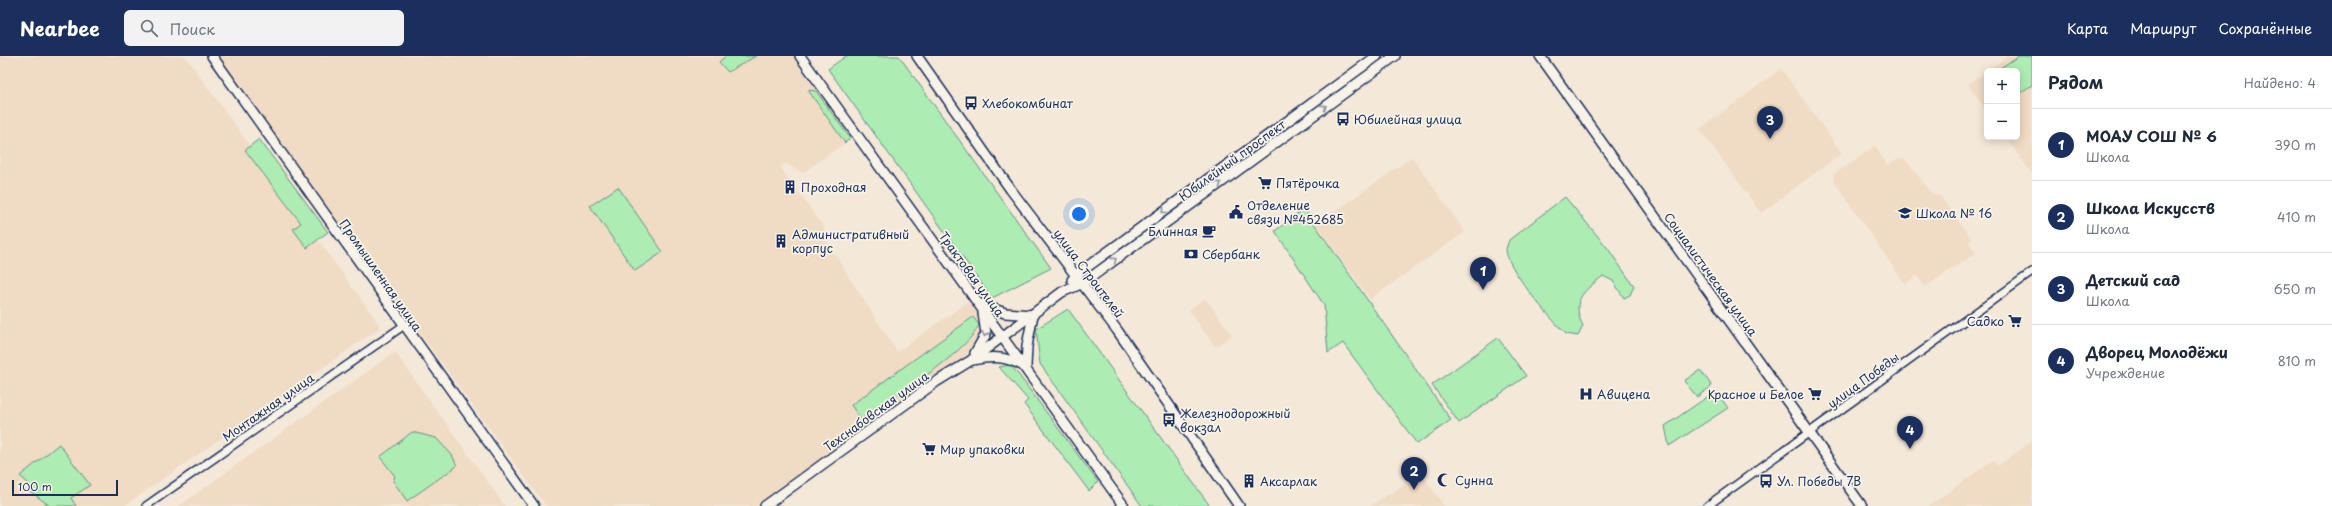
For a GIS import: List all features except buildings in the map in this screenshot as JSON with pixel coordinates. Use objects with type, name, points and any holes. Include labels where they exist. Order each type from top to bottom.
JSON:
[{"type":"main road","name":"Промышленная улица","points":[[212,56],[403,326],[534,506]]},
{"type":"main road","name":"Трактовая улица","points":[[800,56],[1124,506]]},
{"type":"main road","name":"улица Строителей","points":[[917,56],[1011,190],[1082,283],[1239,506]]},
{"type":"main road","points":[[1062,292],[1076,275],[1377,56]]},
{"type":"main road","name":"Юбилейный проспект","points":[[1062,292],[1082,283],[1395,56]]},
{"type":"main road","name":"Социалистическая улица","points":[[1540,56],[1862,506]]},
{"type":"main road","name":"Техснабовская улица","points":[[765,506],[936,382],[970,361],[1062,292]]},
{"type":"main road","points":[[970,361],[1000,356],[1012,360],[1026,368],[1026,346],[1033,315],[1005,313],[980,304]]},
{"type":"main road","points":[[970,361],[986,334],[986,324],[980,304]]},
{"type":"street","name":"улица Победы","points":[[1707,506],[2032,272]]},
{"type":"street","name":"Монтажная улица","points":[[146,506],[403,326]]},
{"type":"shaded area","points":[[0,56],[185,56],[381,327],[124,506],[0,506]]},
{"type":"shaded area","points":[[217,56],[795,56],[852,138],[802,173],[786,163],[780,167],[825,229],[821,233],[897,352],[969,301],[981,317],[984,329],[972,351],[757,506],[546,506]]},
{"type":"shaded area","points":[[2008,56],[2032,56],[2032,174],[2008,140],[2020,140],[2020,68],[1991,68]]},
{"type":"shaded area","points":[[1781,69],[1842,153],[1761,213],[1700,129]]},
{"type":"shaded area","points":[[1984,73],[1984,107],[1968,84]]},
{"type":"shaded area","name":"Школа № 16","points":[[1875,146],[1887,165],[1899,158],[1905,159],[1932,194],[1940,196],[1972,239],[1968,242],[1976,253],[1925,287],[1917,275],[1905,284],[1834,181],[1833,175]]},
{"type":"shaded area","points":[[1412,157],[1465,232],[1370,299],[1316,225]]},
{"type":"shaded area","points":[[1205,298],[1232,335],[1215,347],[1189,310]]},
{"type":"shaded area","points":[[395,352],[505,506],[179,506]]},
{"type":"shaded area","points":[[2032,441],[2032,506],[1929,506],[1993,460],[1998,466]]},
{"type":"shaded area","points":[[1421,474],[1444,506],[1370,506]]},
{"type":"green space","points":[[726,56],[756,56],[728,72],[719,62]]},
{"type":"green space","points":[[846,56],[899,56],[1051,268],[992,298],[828,69]]},
{"type":"green space","points":[[2018,56],[2032,56],[2032,85],[2020,93],[2020,68],[2000,68]]},
{"type":"green space","points":[[808,90],[816,91],[850,138],[845,143]]},
{"type":"green space","points":[[259,139],[328,232],[307,248],[293,229],[301,223],[245,150]]},
{"type":"green space","points":[[618,187],[663,252],[635,271],[590,206]]},
{"type":"green space","points":[[1565,197],[1606,246],[1634,286],[1630,295],[1624,298],[1613,281],[1603,276],[1590,286],[1581,297],[1579,303],[1579,317],[1583,326],[1578,336],[1566,334],[1541,307],[1515,271],[1506,251],[1509,240]]},
{"type":"green space","points":[[1304,209],[1451,420],[1417,444],[1343,343],[1328,353],[1324,305],[1275,231]]},
{"type":"green space","points":[[1068,309],[1210,506],[1142,506],[1040,364],[1036,329]]},
{"type":"green space","points":[[973,317],[979,325],[972,336],[960,349],[908,389],[861,420],[851,405]]},
{"type":"green space","points":[[1498,338],[1526,376],[1459,423],[1432,385]]},
{"type":"green space","points":[[1010,365],[1098,482],[1089,491],[1024,404],[1028,400],[999,367]]},
{"type":"green space","points":[[1700,370],[1712,386],[1697,397],[1684,381]]},
{"type":"green space","points":[[1716,391],[1728,408],[1669,446],[1665,426]]},
{"type":"green space","points":[[412,432],[436,438],[452,455],[457,466],[407,501],[393,481],[395,476],[380,457]]},
{"type":"green space","points":[[59,444],[90,485],[71,498],[76,506],[50,506],[31,492],[28,483],[20,476]]},
{"type":"place","name":"Хлебокомбинат","points":[[971,103]]},
{"type":"place","name":"Юбилейная улица","points":[[1343,119]]},
{"type":"place","name":"Детский сад","points":[[1770,139]]},
{"type":"place","name":"Пятёрочка","points":[[1265,183]]},
{"type":"place","name":"Проходная","points":[[790,187]]},
{"type":"place","name":"Отделение связи №452685","points":[[1236,212]]},
{"type":"place","name":"Школа № 16","points":[[1905,213]]},
{"type":"place","name":"Блинная","points":[[1209,231]]},
{"type":"place","name":"Административный корпус","points":[[781,241]]},
{"type":"place","name":"Сбербанк","points":[[1191,254]]},
{"type":"place","name":"МОАУ СОШ № 6","points":[[1483,290]]},
{"type":"place","name":"Садко","points":[[2015,321]]},
{"type":"place","name":"Авицена","points":[[1586,394]]},
{"type":"place","name":"Красное и Белое","points":[[1815,394]]},
{"type":"place","name":"Железнодорожный вокзал","points":[[1169,420]]},
{"type":"place","name":"Мир упаковки","points":[[929,449]]},
{"type":"place","name":"Дворец Молодёжи","points":[[1910,449]]},
{"type":"place","name":"Сунна","points":[[1444,480]]},
{"type":"place","name":"Аксарлак","points":[[1249,481]]},
{"type":"place","name":"Ул. Победы 7В","points":[[1766,481]]},
{"type":"place","name":"Школа Искусств","points":[[1414,490]]}]
